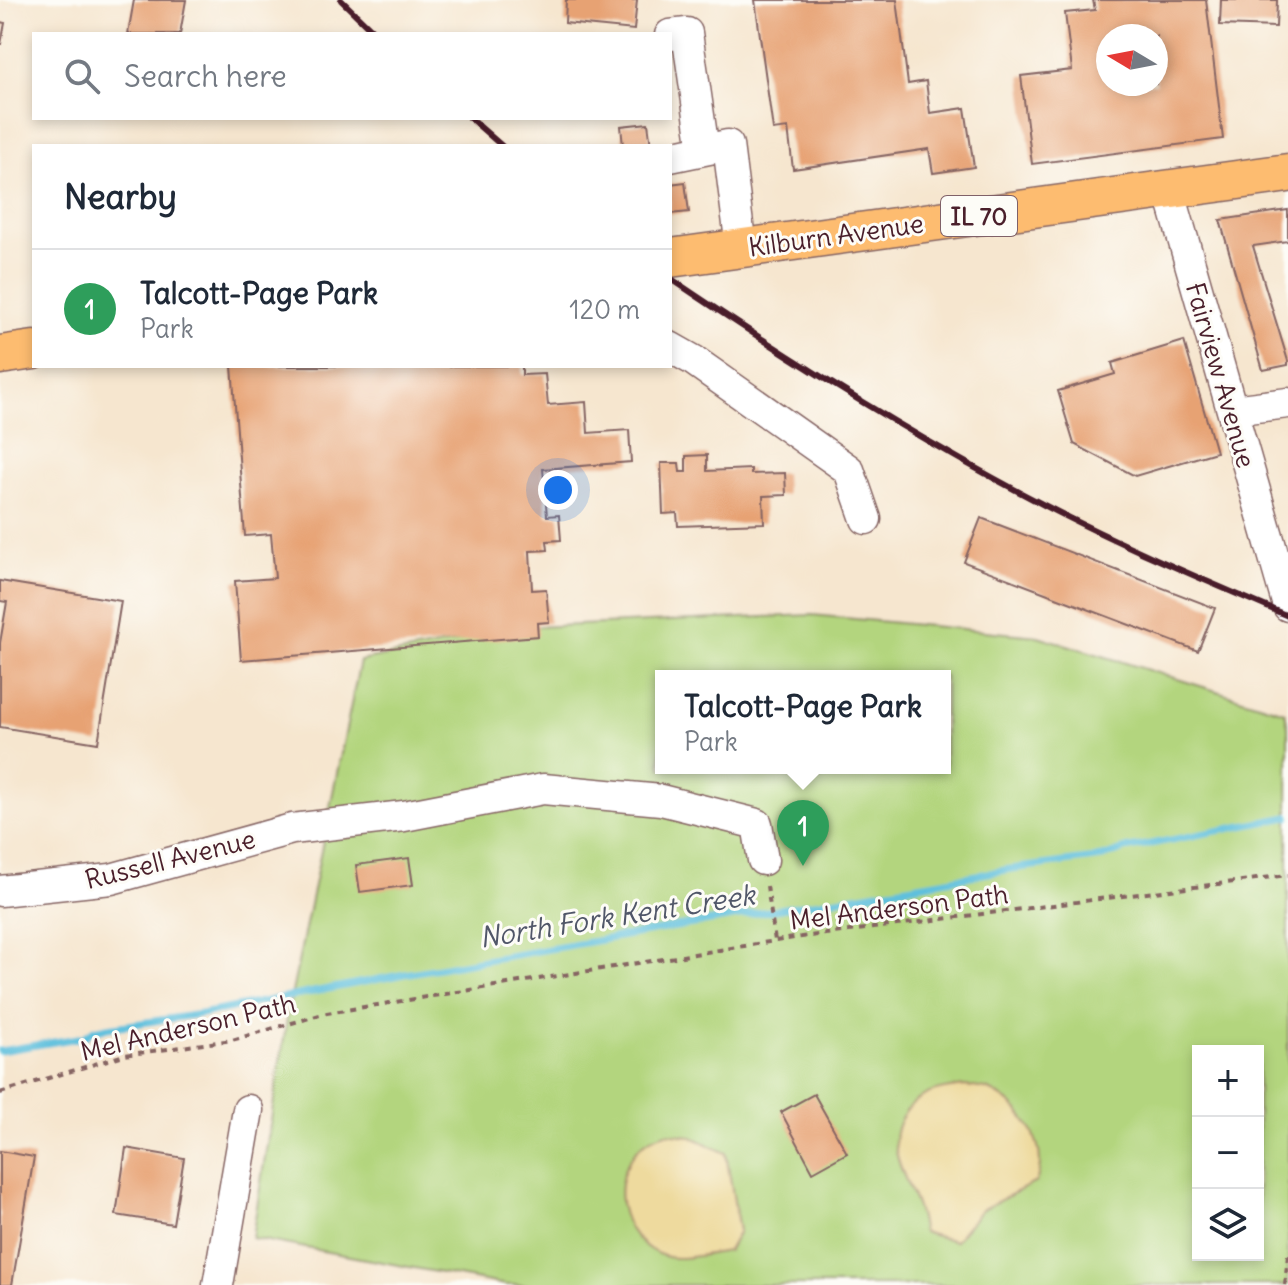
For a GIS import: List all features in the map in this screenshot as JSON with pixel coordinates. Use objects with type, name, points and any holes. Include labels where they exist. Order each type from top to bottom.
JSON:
[{"type":"main road","name":"Kilburn Avenue","points":[[672,258],[1288,173]]},
{"type":"main road","points":[[0,355],[32,350]]},
{"type":"street","points":[[672,35],[687,33],[704,150]]},
{"type":"street","points":[[672,157],[728,145],[741,248]]},
{"type":"street","name":"Fairview Avenue","points":[[1169,190],[1288,606]]},
{"type":"street","points":[[672,348],[849,470],[866,519]]},
{"type":"street","points":[[1232,410],[1288,403]]},
{"type":"street","name":"Russell Avenue","points":[[0,891],[111,879],[292,829],[404,816],[543,789],[661,800],[757,824],[763,860]]},
{"type":"street","points":[[218,1285],[248,1110]]},
{"type":"path","name":"Mel Anderson Path","points":[[0,1093],[124,1055],[232,1040],[327,1013],[775,941],[1288,875]]},
{"type":"path","points":[[768,894],[775,941]]},
{"type":"path","points":[[1285,1285],[1288,1255]]},
{"type":"green space","points":[[812,615],[1038,636],[1285,712],[1288,726],[1288,1285],[506,1285],[252,1238],[289,1007],[360,661],[534,627]]},
{"type":"sand","points":[[964,1086],[989,1090],[1023,1116],[1036,1141],[1039,1168],[1036,1182],[981,1210],[955,1241],[922,1232],[920,1216],[902,1172],[895,1143],[897,1128],[904,1114],[916,1101],[938,1090]]},
{"type":"sand","points":[[666,1133],[690,1136],[726,1153],[739,1231],[728,1251],[667,1257],[649,1249],[636,1237],[626,1221],[621,1204],[625,1169],[634,1153],[649,1140]]},
{"type":"building","points":[[134,0],[186,0],[180,32],[128,32]]},
{"type":"building","points":[[566,0],[637,0],[634,30],[565,23]]},
{"type":"building","points":[[755,0],[897,0],[908,84],[926,81],[930,113],[965,108],[974,167],[933,173],[929,149],[793,169],[788,128],[773,130]]},
{"type":"building","points":[[1093,0],[1206,0],[1223,139],[1032,164],[1021,76],[1072,70],[1065,13],[1095,10]]},
{"type":"building","points":[[1221,0],[1277,0],[1276,27],[1220,25]]},
{"type":"building","points":[[0,22],[5,23],[1,44],[0,44]]},
{"type":"building","points":[[648,123],[651,144],[623,144],[621,126]]},
{"type":"building","points":[[685,182],[689,212],[672,214],[672,184]]},
{"type":"building","points":[[1288,210],[1288,241],[1253,246],[1288,361],[1288,365],[1263,370],[1220,220]]},
{"type":"building","points":[[1184,341],[1216,452],[1135,476],[1074,444],[1058,391],[1115,374],[1112,363]]},
{"type":"building","points":[[232,368],[522,368],[522,375],[545,374],[548,405],[586,402],[588,433],[629,430],[631,462],[543,469],[547,516],[559,515],[561,540],[547,541],[548,550],[530,551],[532,590],[546,589],[549,622],[537,623],[538,636],[241,660],[235,581],[275,578],[271,534],[245,536]]},
{"type":"building","points":[[707,455],[707,471],[751,469],[751,474],[785,473],[786,495],[763,496],[764,523],[678,526],[677,513],[663,514],[661,463],[679,463],[680,472],[686,472],[686,456]]},
{"type":"building","points":[[981,518],[1215,608],[1198,651],[964,562]]},
{"type":"building","points":[[0,581],[121,601],[98,743],[0,727],[0,643],[7,602],[0,601]]},
{"type":"building","points":[[409,858],[413,885],[360,892],[356,865]]},
{"type":"building","points":[[814,1094],[847,1153],[813,1172],[781,1112]]},
{"type":"building","points":[[126,1148],[184,1158],[173,1224],[116,1215]]},
{"type":"building","points":[[0,1151],[34,1157],[12,1285],[0,1285]]},
{"type":"waterway","name":"North Fork Kent Creek","points":[[0,1051],[84,1037],[94,1030],[201,1014],[410,973],[1011,869],[1103,857],[1125,849],[1288,817]]},
{"type":"railway","points":[[341,0],[374,32]]},
{"type":"railway","points":[[472,120],[500,144]]},
{"type":"railway","points":[[672,279],[761,339],[948,453],[1104,535],[1288,616]]},
{"type":"place","name":"Talcott-Page Park","points":[[803,866]]}]
